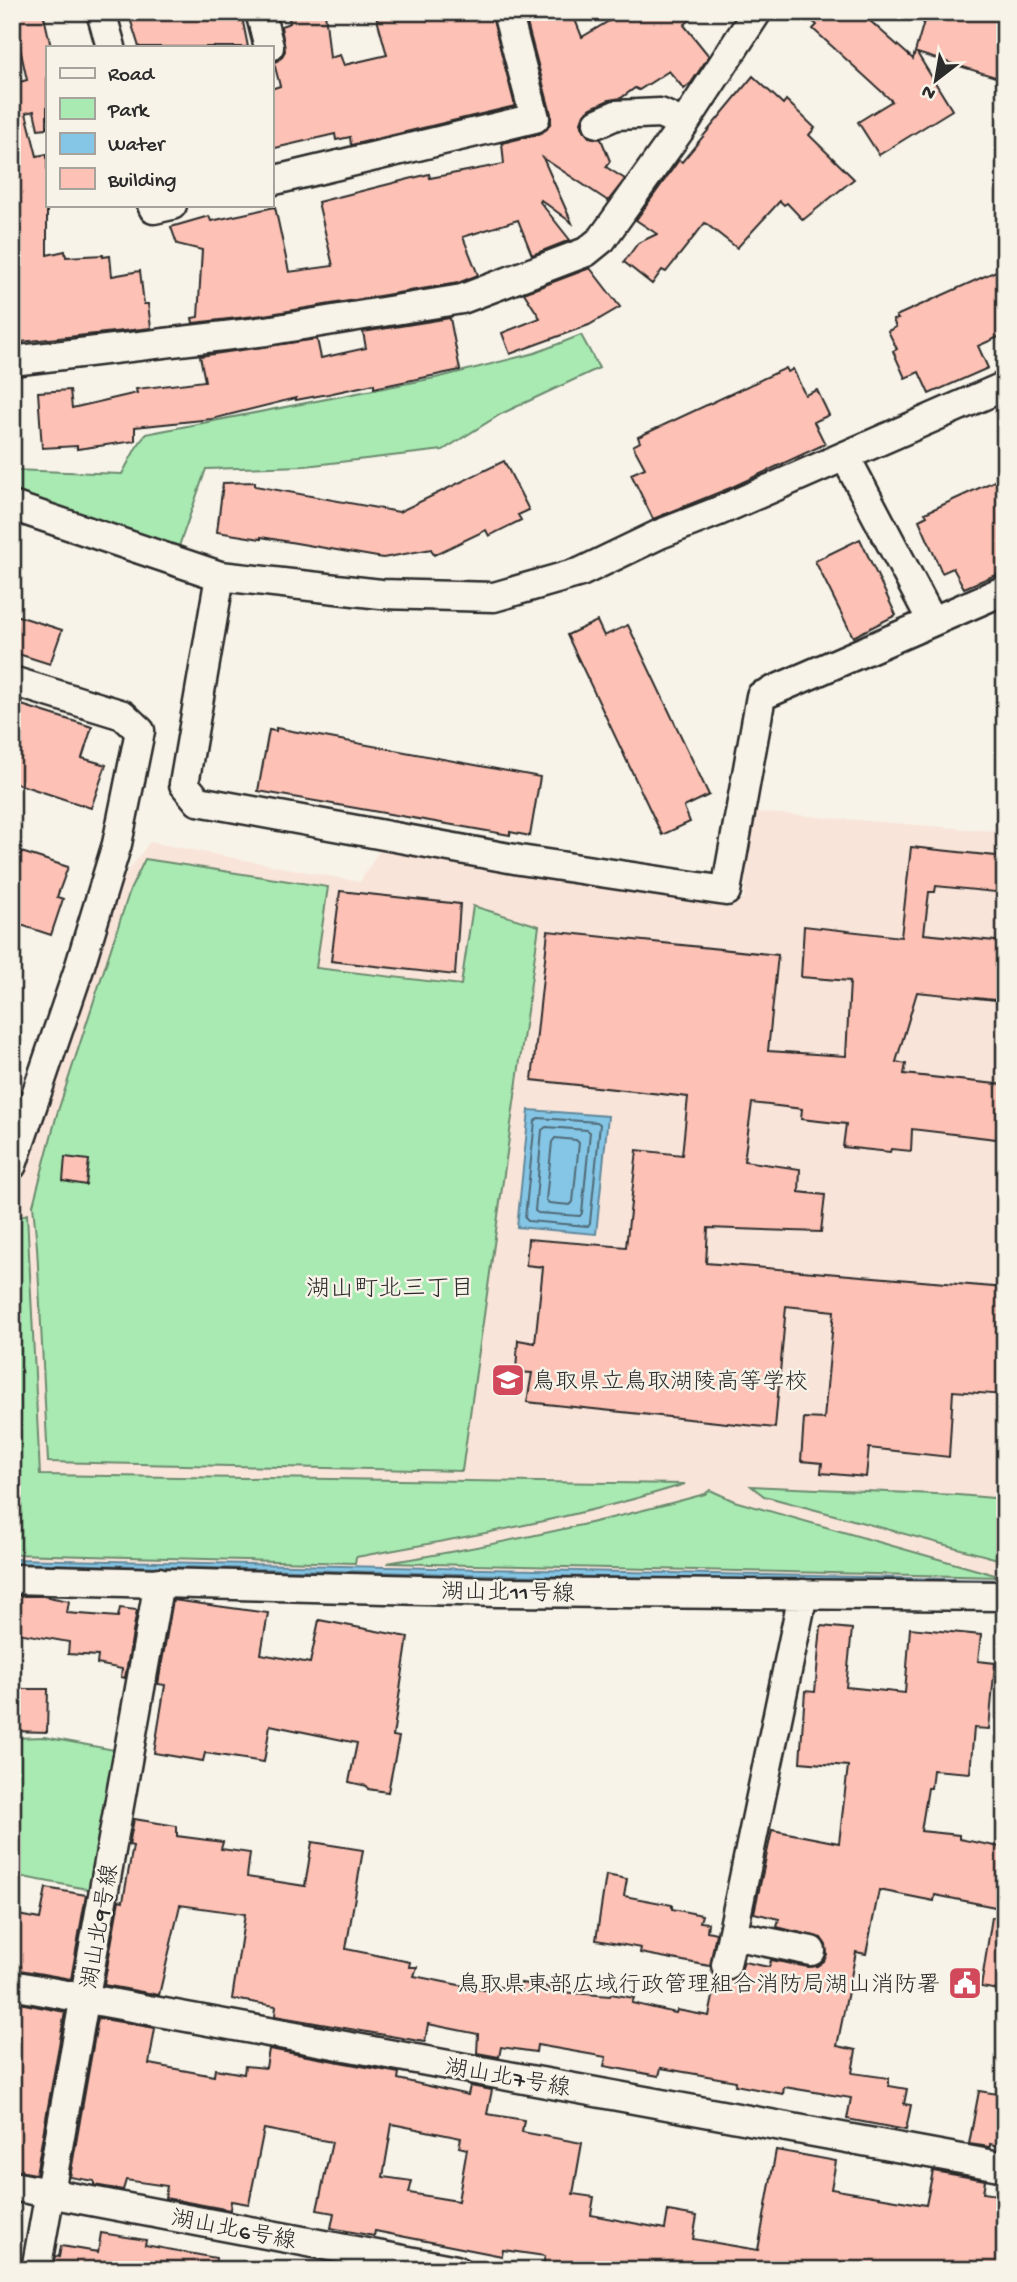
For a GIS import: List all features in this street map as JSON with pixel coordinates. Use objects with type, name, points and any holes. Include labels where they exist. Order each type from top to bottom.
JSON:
[{"type":"street","points":[[102,12],[111,46]]},
{"type":"street","points":[[260,12],[269,46]]},
{"type":"street","points":[[273,181],[535,118],[507,12]]},
{"type":"street","points":[[12,361],[266,331],[462,299],[586,252],[603,239],[684,124],[757,12]]},
{"type":"street","points":[[598,123],[616,115],[660,113],[684,124]]},
{"type":"street","points":[[152,206],[153,209],[168,206]]},
{"type":"street","points":[[12,506],[220,576],[381,594],[494,597],[582,572],[660,534],[719,512],[1005,386]]},
{"type":"street","points":[[845,456],[932,621]]},
{"type":"street","points":[[220,576],[184,784],[198,801],[520,860],[726,891],[761,696],[1005,590]]},
{"type":"street","points":[[12,681],[123,715],[141,731],[117,844],[78,972],[12,1165]]},
{"type":"street","name":"湖山北11号線","points":[[12,1579],[485,1591],[1005,1597]]},
{"type":"street","name":"湖山北9号線","points":[[36,2270],[159,1582]]},
{"type":"street","points":[[726,1965],[803,1594]]},
{"type":"street","points":[[733,1935],[811,1951]]},
{"type":"street","name":"湖山北7号線","points":[[12,1985],[1005,2167]]},
{"type":"street","name":"湖山北6号線","points":[[12,2186],[456,2270]]},
{"type":"shaded area","name":"鳥取県立鳥取湖陵高等学校","points":[[756,812],[1005,832],[1005,1585],[543,1578],[12,1565],[12,1195],[125,875],[150,842],[360,882],[379,851],[728,908],[744,898]]},
{"type":"green space","points":[[581,335],[599,368],[501,414],[443,450],[305,466],[206,469],[178,549],[12,494],[12,470],[122,474],[146,434],[440,377],[535,353]]},
{"type":"green space","points":[[145,859],[328,887],[316,968],[461,985],[473,906],[539,926],[462,1471],[48,1462],[33,1205],[57,1114],[130,890]]},
{"type":"green space","points":[[27,1214],[40,1475],[685,1484],[562,1517],[356,1557],[355,1563],[12,1554],[12,1244],[18,1218]]},
{"type":"green space","points":[[751,1486],[1005,1499],[1005,1561],[764,1496]]},
{"type":"green space","points":[[710,1490],[734,1501],[1002,1577],[387,1563],[587,1524],[666,1505],[705,1494]]},
{"type":"green space","points":[[44,1737],[120,1751],[98,1891],[12,1875],[12,1738]]},
{"type":"water","points":[[529,1110],[608,1116],[596,1234],[517,1227]]},
{"type":"water","points":[[12,1559],[1001,1580],[1001,1583],[543,1576],[12,1563]]},
{"type":"building","points":[[12,12],[43,12],[51,46],[46,46],[46,128],[38,129],[34,111],[26,113],[37,156],[46,154],[47,255],[65,251],[66,257],[110,256],[112,276],[140,271],[144,304],[148,304],[151,328],[12,343],[12,84],[27,80]]},
{"type":"building","points":[[128,12],[241,12],[248,46],[139,46]]},
{"type":"building","points":[[288,12],[325,12],[330,58],[340,55],[344,65],[387,55],[375,12],[491,12],[515,106],[351,145],[350,137],[336,140],[335,134],[273,149],[273,88],[280,86],[274,63],[285,51],[281,26],[290,23]]},
{"type":"building","points":[[556,12],[572,12],[582,37],[624,12],[699,12],[684,25],[709,56],[684,89],[669,71],[639,90],[635,88],[621,98],[609,100],[584,114],[581,122],[583,130],[589,137],[601,139],[610,161],[606,167],[625,179],[608,201],[543,158],[572,223],[541,200],[540,202],[570,240],[532,255],[518,220],[463,237],[478,275],[458,283],[264,315],[193,323],[192,318],[198,317],[202,250],[177,244],[171,227],[209,216],[211,221],[275,207],[289,272],[333,266],[318,202],[429,174],[430,178],[504,164],[502,143],[539,134],[547,129],[551,114],[527,23]]},
{"type":"building","points":[[802,12],[860,12],[913,59],[925,18],[930,18],[932,12],[975,12],[1005,21],[1005,80],[917,53],[952,110],[879,155],[858,122],[892,101],[813,29],[817,25]]},
{"type":"building","points":[[753,76],[783,104],[786,100],[815,128],[809,135],[854,179],[803,220],[787,203],[784,205],[780,201],[737,248],[705,223],[666,272],[662,270],[652,284],[624,262],[638,243],[657,234],[636,220],[679,160],[682,162]]},
{"type":"building","points":[[1005,267],[1005,334],[978,346],[988,368],[929,394],[919,372],[905,378],[893,351],[897,349],[888,331],[896,327],[893,320],[898,319],[896,316]]},
{"type":"building","points":[[590,268],[620,307],[589,325],[510,354],[502,333],[540,318],[524,293]]},
{"type":"building","points":[[450,318],[460,370],[374,388],[374,384],[296,398],[212,419],[135,427],[135,441],[77,449],[77,446],[42,448],[38,392],[70,390],[72,408],[137,393],[136,389],[205,381],[200,356],[317,339],[321,358],[366,348],[363,332]]},
{"type":"building","points":[[786,368],[788,372],[793,369],[805,395],[817,390],[829,415],[814,422],[825,444],[730,488],[653,519],[631,474],[645,468],[633,446],[640,442],[638,437]]},
{"type":"building","points":[[504,461],[529,510],[518,515],[521,520],[489,536],[486,530],[434,555],[431,549],[383,558],[217,532],[223,483],[255,482],[255,486],[399,512]]},
{"type":"building","points":[[1005,476],[1005,571],[964,588],[953,568],[942,573],[919,520],[927,516],[925,513]]},
{"type":"building","points":[[860,539],[896,615],[853,637],[815,561]]},
{"type":"building","points":[[12,614],[62,630],[50,664],[12,652]]},
{"type":"building","points":[[597,621],[604,636],[628,625],[709,795],[684,807],[690,822],[662,835],[567,635]]},
{"type":"building","points":[[12,702],[92,727],[82,758],[106,765],[91,808],[12,782]]},
{"type":"building","points":[[276,728],[540,777],[530,836],[510,832],[510,835],[258,791],[269,730],[276,731]]},
{"type":"building","points":[[911,847],[1005,857],[1005,893],[936,886],[935,892],[929,892],[924,934],[1005,942],[1005,1001],[917,992],[896,1062],[906,1064],[904,1074],[1005,1085],[1005,1140],[912,1129],[911,1151],[891,1149],[890,1152],[843,1147],[846,1124],[801,1119],[802,1109],[752,1103],[744,1161],[800,1169],[799,1192],[825,1195],[821,1232],[708,1228],[706,1263],[1005,1288],[1005,1395],[953,1391],[949,1457],[869,1448],[866,1477],[821,1473],[822,1463],[801,1461],[804,1418],[824,1419],[834,1311],[786,1306],[775,1428],[527,1402],[532,1373],[516,1372],[518,1340],[535,1343],[543,1267],[526,1265],[528,1239],[626,1247],[637,1150],[682,1155],[688,1097],[532,1080],[548,931],[778,955],[768,1051],[846,1056],[850,981],[801,977],[804,926],[901,937]]},
{"type":"building","points":[[12,849],[68,867],[57,897],[63,899],[51,935],[12,922]]},
{"type":"building","points":[[340,891],[460,904],[455,975],[331,961]]},
{"type":"building","points":[[65,1157],[89,1160],[86,1185],[63,1181]]},
{"type":"building","points":[[12,1596],[43,1596],[69,1601],[67,1613],[118,1617],[120,1608],[137,1610],[125,1678],[121,1677],[122,1669],[97,1664],[98,1656],[68,1654],[69,1642],[12,1632]]},
{"type":"building","points":[[173,1600],[268,1613],[261,1654],[310,1663],[319,1620],[408,1637],[393,1736],[399,1737],[388,1792],[349,1782],[357,1743],[270,1725],[264,1762],[205,1753],[203,1761],[154,1753],[165,1685],[158,1684]]},
{"type":"building","points":[[821,1626],[852,1629],[846,1687],[905,1693],[910,1628],[981,1635],[978,1661],[995,1663],[989,1729],[974,1728],[970,1773],[933,1770],[921,1831],[959,1835],[959,1839],[1005,1848],[1005,1909],[935,1895],[934,1901],[879,1890],[866,1954],[856,1952],[837,2046],[856,2050],[852,2073],[889,2078],[889,2086],[907,2089],[904,2104],[911,2105],[906,2130],[847,2119],[851,2098],[784,2087],[783,2094],[735,2085],[736,2081],[661,2068],[659,2076],[604,2066],[606,2057],[537,2045],[536,2052],[501,2047],[499,2057],[477,2053],[478,2034],[428,2024],[425,2042],[275,2016],[276,2006],[232,1999],[245,1914],[180,1905],[159,1995],[104,1985],[119,1900],[123,1901],[133,1846],[129,1845],[134,1819],[177,1826],[177,1836],[223,1842],[221,1849],[250,1853],[247,1877],[305,1886],[312,1842],[363,1850],[346,1949],[410,1962],[409,1967],[417,1967],[414,1976],[484,1990],[485,1984],[520,1991],[521,1983],[549,1987],[548,1991],[611,1994],[634,1998],[632,2003],[676,2013],[677,2010],[709,2016],[717,1978],[723,1981],[739,1976],[744,1962],[769,1967],[771,1960],[808,1967],[817,1966],[824,1961],[827,1954],[826,1945],[821,1938],[777,1927],[779,1919],[754,1913],[772,1830],[839,1843],[848,1766],[800,1762],[805,1691],[815,1692]]},
{"type":"building","points":[[12,1689],[48,1689],[47,1732],[12,1731]]},
{"type":"building","points":[[606,1875],[627,1879],[624,1896],[672,1905],[672,1909],[702,1915],[700,1922],[708,1923],[707,1931],[716,1933],[710,1966],[640,1953],[641,1948],[596,1940]]},
{"type":"building","points":[[46,1888],[86,1895],[71,1979],[20,1970],[21,1966],[12,1965],[12,1914],[40,1919]]},
{"type":"building","points":[[992,1917],[1005,1918],[1005,1991],[981,1987]]},
{"type":"building","points":[[14,2002],[65,2012],[36,2174],[12,2170]]},
{"type":"building","points":[[98,2018],[155,2028],[149,2064],[214,2076],[215,2069],[244,2074],[245,2066],[266,2068],[269,2049],[399,2073],[398,2079],[468,2095],[470,2086],[492,2090],[487,2114],[524,2120],[522,2132],[582,2143],[573,2194],[594,2197],[591,2215],[665,2229],[668,2211],[697,2216],[693,2239],[758,2250],[776,2150],[836,2161],[831,2189],[926,2205],[933,2171],[985,2180],[983,2193],[1005,2196],[1005,2270],[542,2270],[545,2256],[503,2250],[502,2256],[375,2231],[374,2236],[331,2228],[334,2213],[317,2210],[332,2142],[264,2129],[249,2204],[231,2201],[230,2210],[165,2198],[167,2186],[126,2180],[123,2190],[70,2177]],"holes":[[[392,2124],[461,2138],[459,2147],[467,2149],[458,2201],[409,2193],[412,2181],[383,2177]]]},
{"type":"building","points":[[979,2091],[998,2094],[997,2099],[1005,2100],[1005,2147],[969,2144]]},
{"type":"building","points":[[101,2233],[146,2240],[145,2245],[216,2258],[215,2270],[53,2270],[55,2256],[59,2257],[61,2246],[98,2252]]},
{"type":"place","name":"鳥取県立鳥取湖陵高等学校","points":[[508,1380]]},
{"type":"place","name":"鳥取県東部広域行政管理組合消防局湖山消防署","points":[[965,1983]]},
{"type":"district","name":"湖山町北三丁目","points":[[390,1287]]}]
